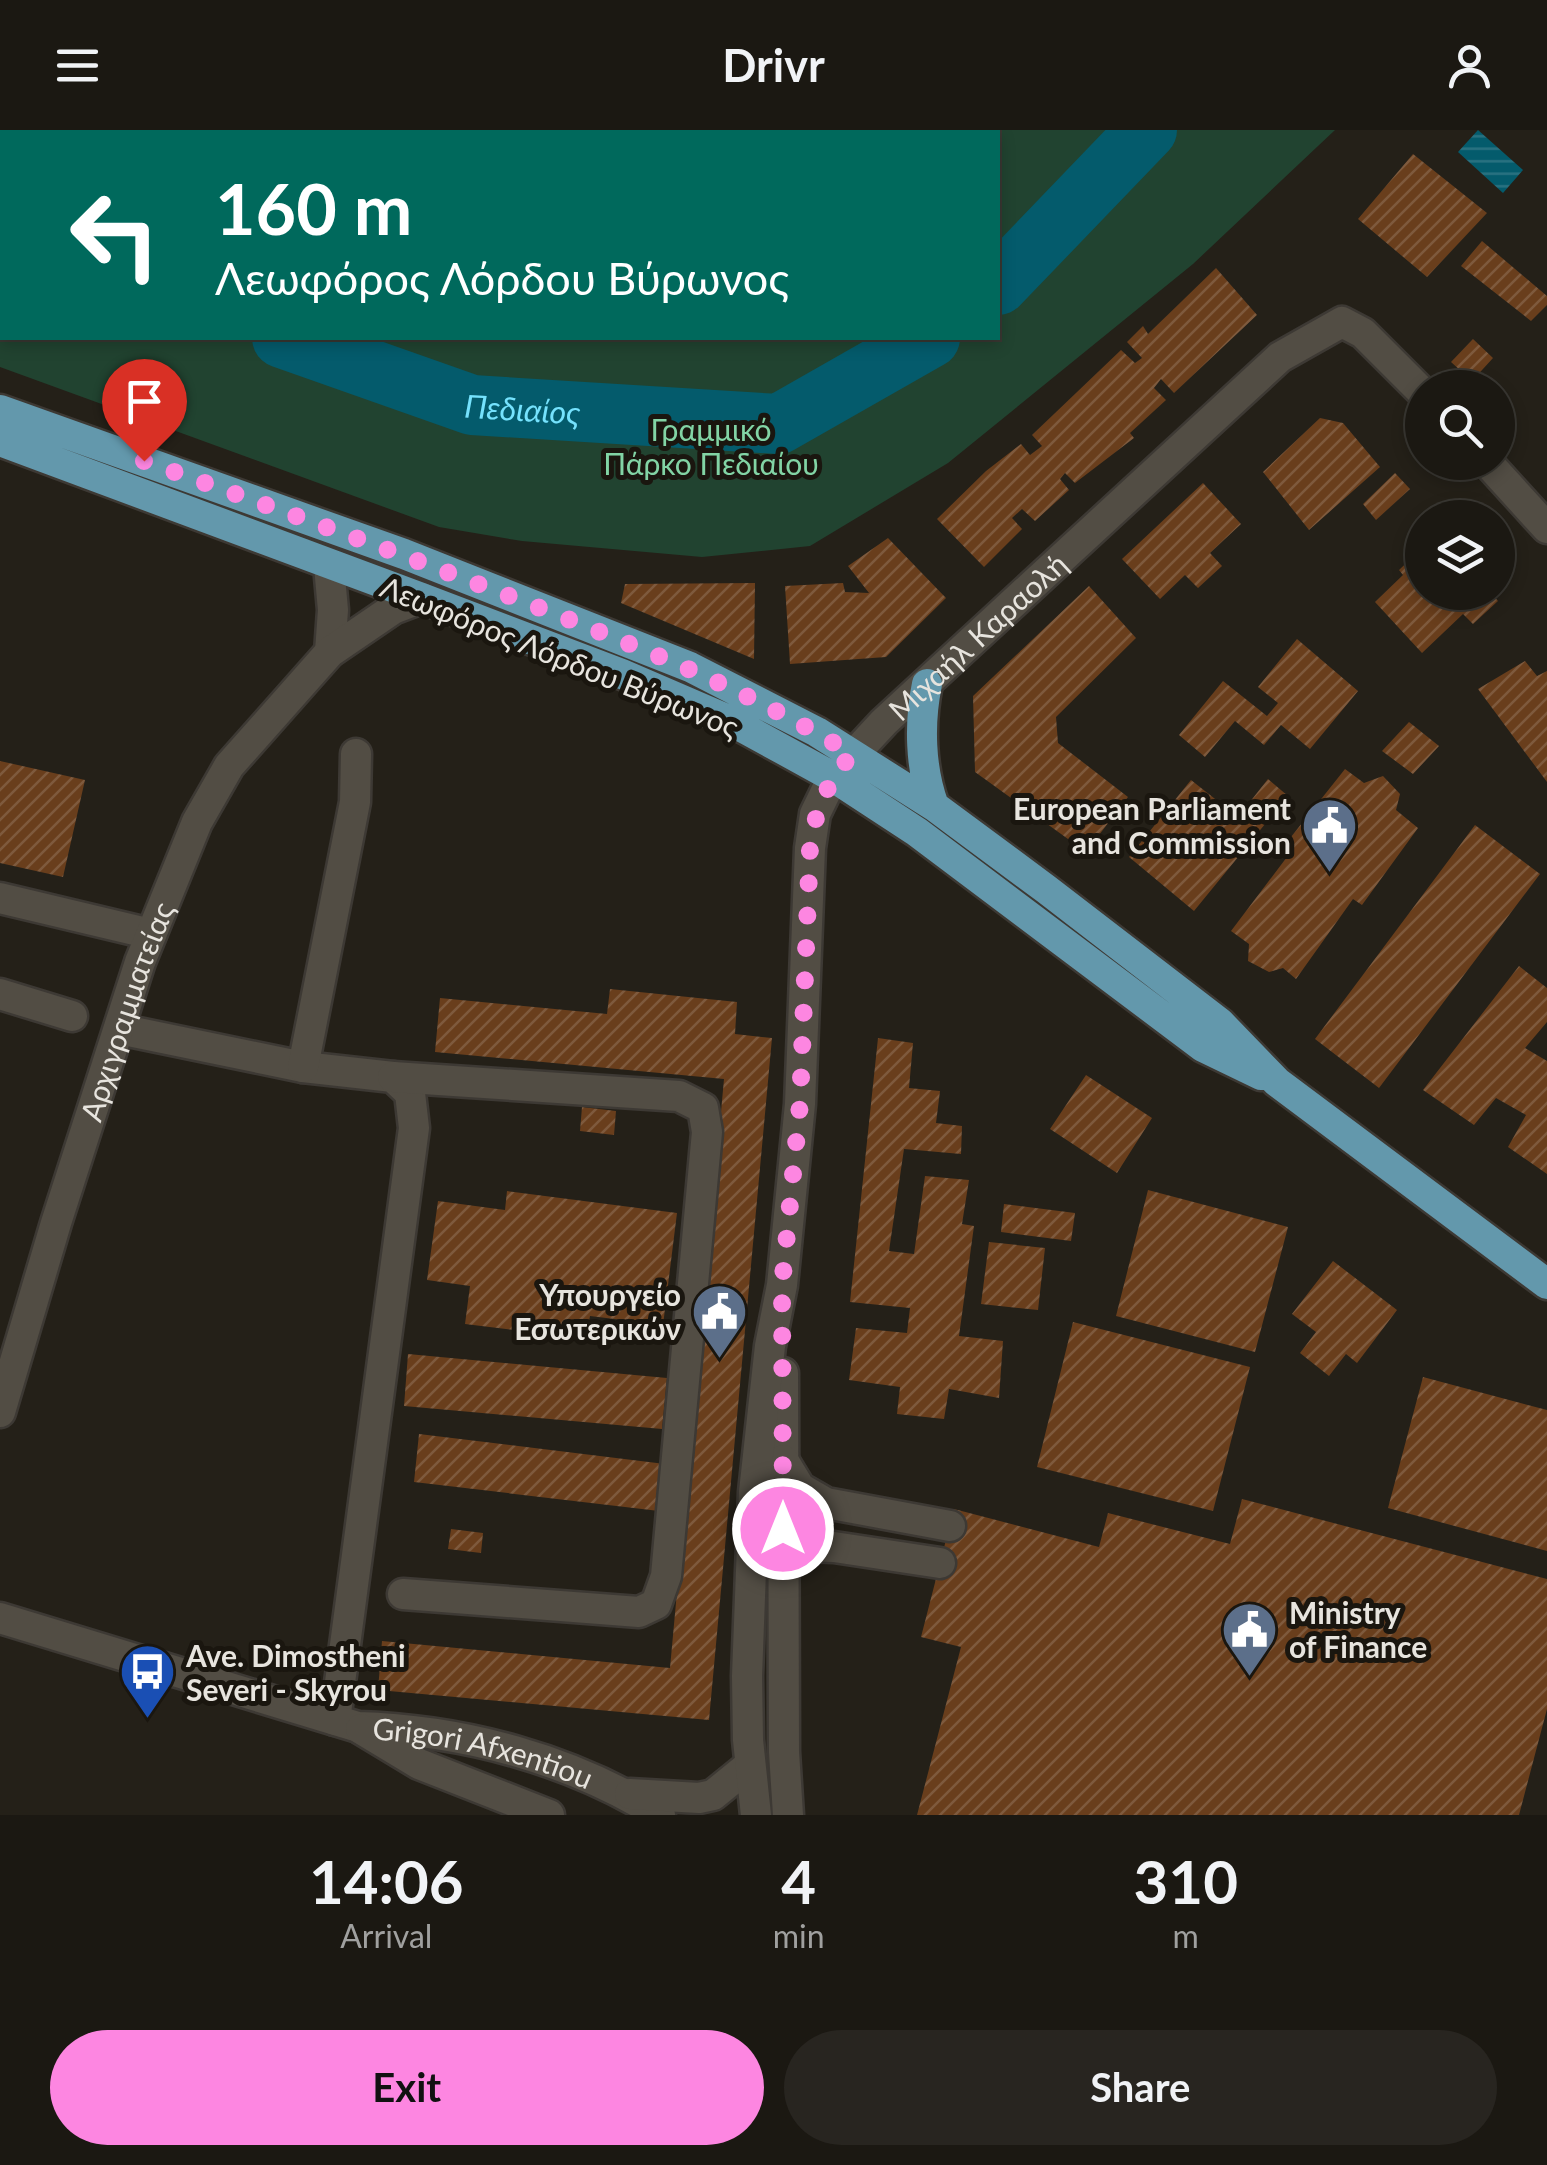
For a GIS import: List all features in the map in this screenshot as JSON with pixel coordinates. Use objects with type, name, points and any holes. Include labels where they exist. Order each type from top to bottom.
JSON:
[{"type":"main road","name":"Λεωφόρος Λόρδου Βύρωνος","points":[[0,410],[404,554],[690,667],[746,693],[843,766],[917,832],[1203,1048],[1276,1082]]},
{"type":"main road","name":"Λεωφόρος Λόρδου Βύρωνος","points":[[0,442],[678,697],[934,806],[1220,1023],[1276,1082],[1547,1284]]},
{"type":"main road","points":[[926,684],[922,736],[934,806]]},
{"type":"street","name":"Μιχαήλ Καραολή","points":[[756,1815],[747,1676],[754,1492],[770,1346],[782,1285],[800,1104],[810,848],[815,814],[843,766],[926,684],[1280,357],[1342,322],[1364,334],[1405,374]]},
{"type":"street","points":[[1503,480],[1547,528]]},
{"type":"street","points":[[329,566],[333,610],[330,652]]},
{"type":"street","name":"Αρχιγραμματείας","points":[[0,1412],[119,1029],[151,934],[198,822],[229,766],[330,652],[393,609],[422,598]]},
{"type":"street","points":[[302,1067],[355,802],[356,754]]},
{"type":"street","points":[[0,898],[151,934]]},
{"type":"street","points":[[0,994],[72,1016]]},
{"type":"street","points":[[119,1029],[302,1067],[393,1078],[679,1096],[703,1108],[707,1132],[666,1576],[656,1604],[639,1612],[403,1594]]},
{"type":"street","points":[[347,1724],[414,1128],[410,1093],[393,1078]]},
{"type":"street","name":"Μιχαήλ Καραολή","points":[[782,1285],[784,1752],[788,1815]]},
{"type":"street","points":[[783,1460],[800,1488],[826,1504],[950,1526]]},
{"type":"street","points":[[783,1564],[805,1546],[834,1546],[940,1564]]},
{"type":"street","points":[[0,1618],[347,1724],[419,1764],[549,1815]]},
{"type":"street","name":"Grigori Afxentiou","points":[[347,1724],[393,1728],[548,1761],[625,1793],[658,1814]]},
{"type":"street","points":[[625,1793],[713,1796],[750,1765]]},
{"type":"green space","name":"Γραμμικό Πάρκο Πεδιαίου","points":[[1000,130],[1335,130],[1193,264],[948,463],[810,546],[702,557],[522,541],[439,527],[0,367],[0,340],[1000,340]]},
{"type":"water","points":[[1478,130],[1523,170],[1503,193],[1458,152]]},
{"type":"building","points":[[1413,154],[1487,213],[1427,277],[1358,219]]},
{"type":"building","points":[[1482,241],[1547,296],[1547,305],[1531,321],[1461,266]]},
{"type":"building","points":[[1216,268],[1257,315],[1174,393],[1161,379],[1154,388],[1166,400],[1130,433],[1134,438],[1075,483],[1065,473],[1060,479],[1069,490],[1035,521],[1022,509],[1012,518],[1022,529],[984,567],[937,519],[986,471],[1021,444],[1030,455],[1042,446],[1032,435],[1121,350],[1135,363],[1142,358],[1127,342],[1143,326],[1148,334]]},
{"type":"building","points":[[1473,339],[1493,358],[1482,370],[1460,370],[1451,362]]},
{"type":"building","points":[[1320,418],[1343,423],[1380,467],[1309,530],[1263,472]]},
{"type":"building","points":[[1395,473],[1410,489],[1376,520],[1363,504]]},
{"type":"building","points":[[1203,483],[1241,524],[1210,553],[1222,566],[1198,588],[1185,575],[1160,599],[1122,559]]},
{"type":"building","points":[[888,538],[946,598],[886,657],[790,664],[785,586],[843,583],[845,592],[869,593],[848,566]]},
{"type":"building","points":[[1405,564],[1405,610],[1488,610],[1473,624],[1463,614],[1422,653],[1375,602],[1403,575],[1399,570]]},
{"type":"building","points":[[755,583],[754,659],[621,603],[625,584]]},
{"type":"building","points":[[1089,586],[1136,638],[1056,717],[1058,743],[1128,797],[1086,852],[975,772],[973,696]]},
{"type":"building","points":[[1297,639],[1358,691],[1310,749],[1281,725],[1264,745],[1235,721],[1205,757],[1179,735],[1223,681],[1267,716],[1278,703],[1258,687]]},
{"type":"building","points":[[1525,661],[1537,676],[1547,671],[1547,782],[1478,689]]},
{"type":"building","points":[[1409,722],[1439,746],[1413,774],[1382,751]]},
{"type":"building","points":[[0,761],[85,780],[63,877],[0,863]]},
{"type":"building","name":"European Parliament and Commission","points":[[1345,769],[1364,783],[1383,776],[1400,794],[1396,810],[1418,828],[1362,905],[1353,899],[1296,979],[1283,968],[1269,972],[1248,961],[1249,944],[1231,931],[1293,849],[1287,842]]},
{"type":"building","points":[[1268,779],[1288,796],[1194,911],[1129,857],[1191,780],[1238,817]]},
{"type":"building","points":[[1475,825],[1540,874],[1379,1088],[1315,1039]]},
{"type":"building","points":[[1519,966],[1547,988],[1547,1022],[1525,1048],[1547,1061],[1547,1174],[1508,1147],[1526,1115],[1496,1098],[1474,1125],[1423,1090]]},
{"type":"building","name":"Υπουργείο Εσωτερικών","points":[[610,989],[737,1002],[735,1034],[772,1038],[709,1720],[378,1690],[382,1641],[670,1668],[724,1079],[435,1052],[440,998],[607,1014]]},
{"type":"building","points":[[878,1038],[913,1043],[909,1088],[940,1091],[936,1123],[962,1126],[961,1154],[904,1149],[889,1251],[914,1254],[925,1176],[969,1180],[962,1224],[974,1226],[959,1336],[1003,1341],[999,1398],[949,1389],[944,1419],[897,1414],[900,1387],[849,1380],[856,1328],[907,1333],[910,1308],[850,1302]]},
{"type":"building","points":[[1086,1075],[1152,1118],[1117,1173],[1050,1129]]},
{"type":"building","points":[[582,1107],[616,1111],[614,1135],[580,1131]]},
{"type":"building","points":[[1148,1190],[1288,1227],[1255,1352],[1116,1316]]},
{"type":"building","name":"Υπουργείο Εσωτερικών","points":[[507,1191],[677,1213],[663,1325],[590,1316],[586,1339],[465,1324],[470,1286],[427,1280],[438,1201],[505,1210]]},
{"type":"building","points":[[1004,1204],[1075,1213],[1071,1241],[1001,1232]]},
{"type":"building","points":[[989,1242],[1045,1248],[1038,1310],[981,1304]]},
{"type":"building","points":[[1333,1261],[1397,1310],[1357,1363],[1346,1354],[1329,1376],[1300,1353],[1316,1332],[1292,1314]]},
{"type":"building","points":[[1073,1322],[1250,1367],[1213,1511],[1037,1467]]},
{"type":"building","name":"Υπουργείο Εσωτερικών","points":[[408,1354],[667,1378],[662,1429],[404,1406]]},
{"type":"building","points":[[1423,1377],[1547,1410],[1547,1551],[1388,1508]]},
{"type":"building","points":[[419,1434],[665,1464],[659,1511],[414,1482]]},
{"type":"building","name":"Ministry of Finance","points":[[1242,1499],[1547,1579],[1547,1709],[1519,1815],[917,1815],[961,1647],[921,1637],[954,1509],[1099,1547],[1108,1513],[1230,1544]]},
{"type":"building","points":[[451,1529],[483,1533],[481,1553],[448,1549]]},
{"type":"waterway","name":"Πεδιαίος","points":[[1000,283],[1147,130]]},
{"type":"waterway","name":"Πεδιαίος","points":[[288,340],[472,405],[779,424],[926,340]]},
{"type":"place","name":"European Parliament and Commission","points":[[1330,874]]},
{"type":"place","name":"Υπουργείο Εσωτερικών","points":[[720,1360]]},
{"type":"place","name":"Ministry of Finance","points":[[1250,1678]]},
{"type":"place","name":"Ave. Dimostheni Severi - Skyrou","points":[[147,1721]]},
{"type":"route","points":[[144,461],[404,554],[690,667],[746,693],[852,754],[833,777],[815,814],[810,848],[800,1104],[782,1285],[783,1529]]}]
